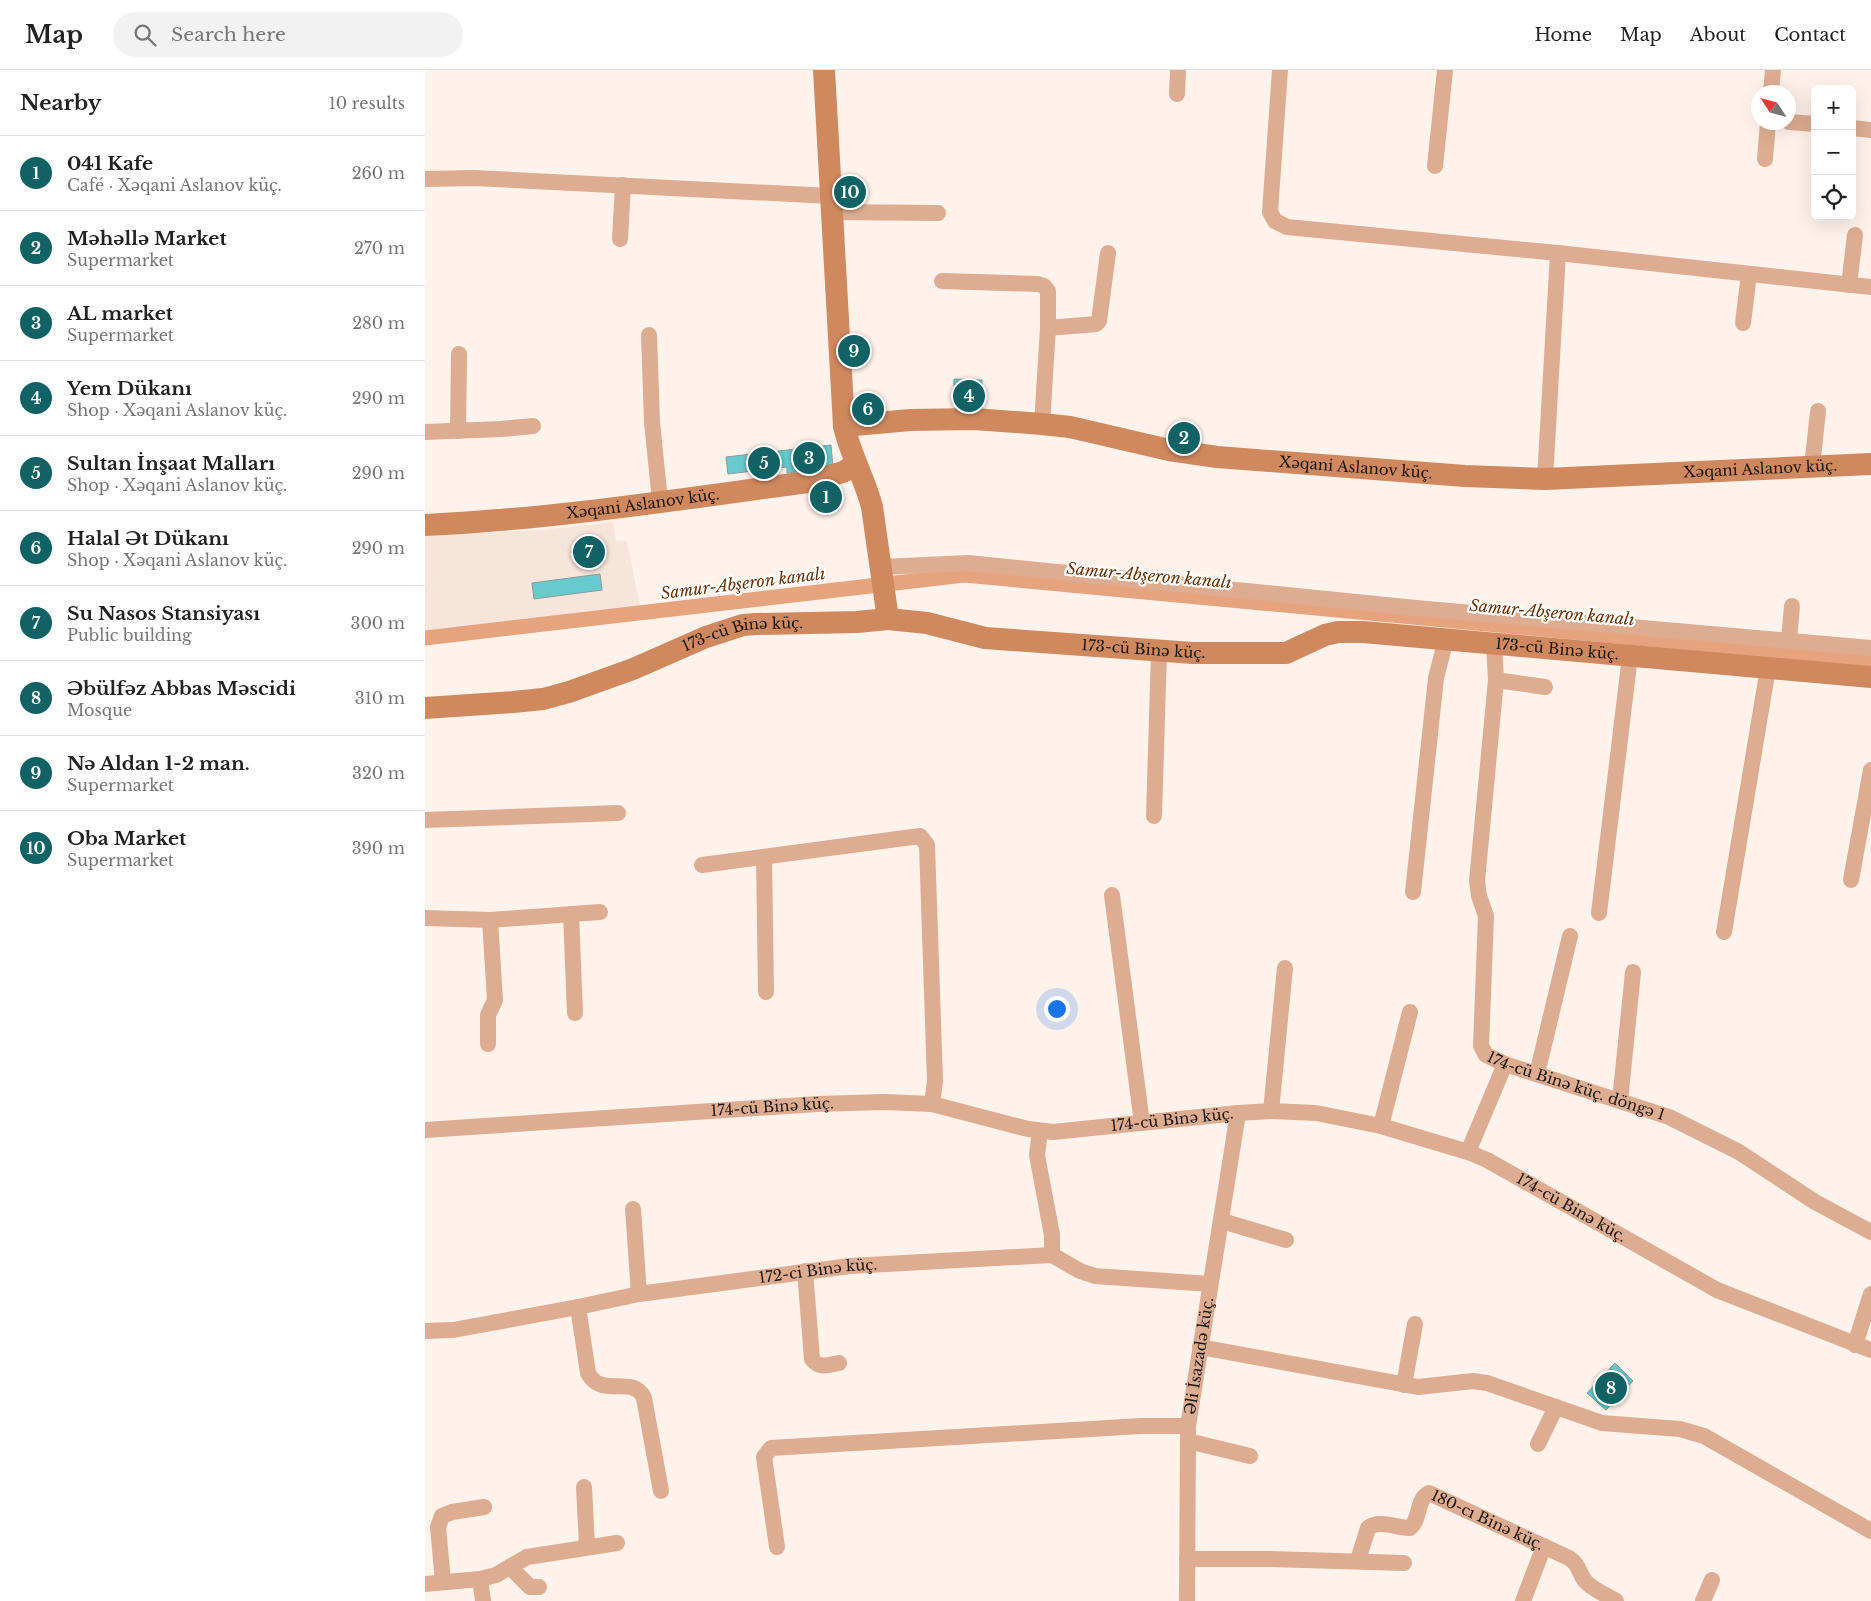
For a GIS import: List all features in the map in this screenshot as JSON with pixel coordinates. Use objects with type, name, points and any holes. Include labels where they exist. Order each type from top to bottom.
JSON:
[{"type":"street","points":[[824,70],[830,204],[844,426],[856,464],[868,490],[872,507],[888,619]]},
{"type":"street","points":[[1177,94],[1178,70]]},
{"type":"street","points":[[1280,70],[1270,212],[1275,220],[1287,227],[1558,253],[1871,288]]},
{"type":"street","points":[[1435,166],[1445,70]]},
{"type":"street","points":[[1772,85],[1773,70]]},
{"type":"street","points":[[1796,123],[1811,124]]},
{"type":"street","points":[[1856,128],[1871,130]]},
{"type":"street","points":[[1765,159],[1767,130]]},
{"type":"street","points":[[425,179],[474,178],[623,185],[939,213]]},
{"type":"street","points":[[620,240],[623,185]]},
{"type":"street","points":[[1849,285],[1855,235]]},
{"type":"street","points":[[1048,328],[1096,324],[1099,321],[1108,253]]},
{"type":"street","points":[[1545,479],[1558,253]]},
{"type":"street","points":[[1743,323],[1749,274]]},
{"type":"street","points":[[942,281],[1038,284],[1044,286],[1048,291],[1048,328],[1041,424]]},
{"type":"street","points":[[649,335],[652,422],[660,501]]},
{"type":"street","points":[[458,431],[459,354]]},
{"type":"street","points":[[1813,467],[1817,411]]},
{"type":"street","name":"Xəqani Aslanov küç.","points":[[844,426],[919,420],[974,420],[1041,424],[1070,427],[1169,450],[1217,457],[1465,476],[1545,479],[1871,464]]},
{"type":"street","points":[[425,432],[533,426]]},
{"type":"street","name":"Xəqani Aslanov küç.","points":[[425,525],[545,516],[808,482],[843,472],[856,464]]},
{"type":"street","points":[[881,568],[968,564],[1416,608],[1871,648]]},
{"type":"street","points":[[1789,640],[1792,606]]},
{"type":"street","name":"173-cü Binə küç.","points":[[425,708],[543,699],[569,692],[633,669],[706,637],[743,625],[857,622],[888,619],[927,623],[985,638],[1159,652],[1286,653],[1325,635],[1338,632],[1363,632],[1871,677]]},
{"type":"street","points":[[1413,892],[1436,678],[1446,639]]},
{"type":"street","name":"174-cü Binə küç. döngə 1","points":[[1494,644],[1495,680],[1477,881],[1479,896],[1486,916],[1481,1046],[1486,1055],[1505,1064],[1669,1117],[1732,1148],[1815,1202],[1871,1232]]},
{"type":"street","points":[[1154,816],[1159,652]]},
{"type":"street","points":[[1599,913],[1630,656]]},
{"type":"street","points":[[1724,932],[1768,668]]},
{"type":"street","points":[[1495,680],[1545,687]]},
{"type":"street","points":[[1851,880],[1871,770]]},
{"type":"street","points":[[425,820],[618,813]]},
{"type":"street","points":[[702,865],[920,836],[927,845],[935,1081],[932,1104]]},
{"type":"street","points":[[764,857],[766,992]]},
{"type":"street","points":[[1112,895],[1143,1124]]},
{"type":"street","points":[[425,918],[490,920],[600,912]]},
{"type":"street","points":[[571,914],[575,1013]]},
{"type":"street","points":[[488,1044],[488,1015],[495,1000],[490,920]]},
{"type":"street","points":[[1537,1074],[1570,936]]},
{"type":"street","points":[[1271,1111],[1285,968]]},
{"type":"street","points":[[1620,1101],[1633,972]]},
{"type":"street","points":[[1381,1126],[1410,1012]]},
{"type":"street","points":[[1468,1152],[1505,1064]]},
{"type":"street","name":"174-cü Binə küç.","points":[[425,1130],[817,1104],[884,1102],[932,1104],[1040,1131],[1053,1132],[1238,1113],[1271,1111],[1317,1113],[1381,1126],[1468,1152],[1514,1174],[1717,1290],[1871,1350]]},
{"type":"street","name":"Əli İsazadə küç.","points":[[1187,1601],[1188,1434],[1200,1347],[1222,1221],[1238,1113]]},
{"type":"street","points":[[1040,1131],[1037,1155],[1052,1235],[1051,1255],[1067,1265],[1095,1276],[1210,1284]]},
{"type":"street","points":[[633,1209],[639,1294]]},
{"type":"street","points":[[1222,1221],[1286,1240]]},
{"type":"street","name":"172-ci Binə küç.","points":[[425,1331],[453,1330],[639,1294],[805,1271],[850,1266],[1051,1255]]},
{"type":"street","points":[[805,1271],[812,1359],[821,1366],[839,1363]]},
{"type":"street","points":[[1855,1344],[1871,1294]]},
{"type":"street","points":[[578,1307],[588,1373],[592,1381],[599,1385],[633,1387],[641,1391],[645,1398],[661,1491]]},
{"type":"street","points":[[1403,1385],[1415,1324]]},
{"type":"street","points":[[1200,1347],[1418,1387],[1473,1381],[1487,1383],[1602,1422],[1680,1429],[1704,1436],[1871,1530]]},
{"type":"street","points":[[1538,1444],[1556,1407]]},
{"type":"street","points":[[777,1547],[764,1457],[771,1448],[1140,1426],[1188,1434],[1250,1456]]},
{"type":"street","points":[[584,1487],[587,1547]]},
{"type":"street","name":"180-cı Binə küç.","points":[[1358,1560],[1368,1528],[1379,1524],[1410,1528],[1416,1521],[1422,1499],[1429,1493],[1575,1562],[1584,1580],[1617,1601]]},
{"type":"street","points":[[443,1582],[438,1526],[442,1516],[452,1512],[484,1507]]},
{"type":"street","points":[[425,1584],[480,1579],[496,1574],[527,1557],[617,1543]]},
{"type":"street","points":[[1523,1601],[1544,1546]]},
{"type":"street","points":[[1187,1559],[1358,1560],[1404,1563]]},
{"type":"street","points":[[510,1567],[530,1588],[539,1587]]},
{"type":"street","points":[[480,1579],[483,1601]]},
{"type":"street","points":[[1703,1601],[1712,1580]]},
{"type":"shaded area","points":[[613,522],[616,541],[627,541],[640,606],[425,631],[425,536],[540,530]]},
{"type":"building","points":[[954,379],[982,380],[982,402],[954,402]]},
{"type":"building","points":[[831,445],[833,468],[787,473],[787,467],[728,474],[726,457]]},
{"type":"building","points":[[600,574],[602,590],[534,599],[532,583]]},
{"type":"building","points":[[1615,1363],[1633,1381],[1606,1410],[1587,1393]]},
{"type":"waterway","name":"Samur-Abşeron kanalı","points":[[425,638],[964,575],[1871,660]]},
{"type":"place","name":"Oba Market","points":[[850,192]]},
{"type":"place","name":"Nə Aldan 1-2 man.","points":[[854,351]]},
{"type":"place","name":"Yem Dükanı","points":[[969,396]]},
{"type":"place","name":"Halal Ət Dükanı","points":[[868,409]]},
{"type":"place","name":"Məhəllə Market","points":[[1184,438]]},
{"type":"place","name":"AL market","points":[[809,458]]},
{"type":"place","name":"Sultan İnşaat Malları","points":[[764,463]]},
{"type":"place","name":"041 Kafe","points":[[826,497]]},
{"type":"place","name":"Su Nasos Stansiyası","points":[[589,552]]},
{"type":"place","name":"Əbülfəz Abbas Məscidi","points":[[1611,1388]]}]
